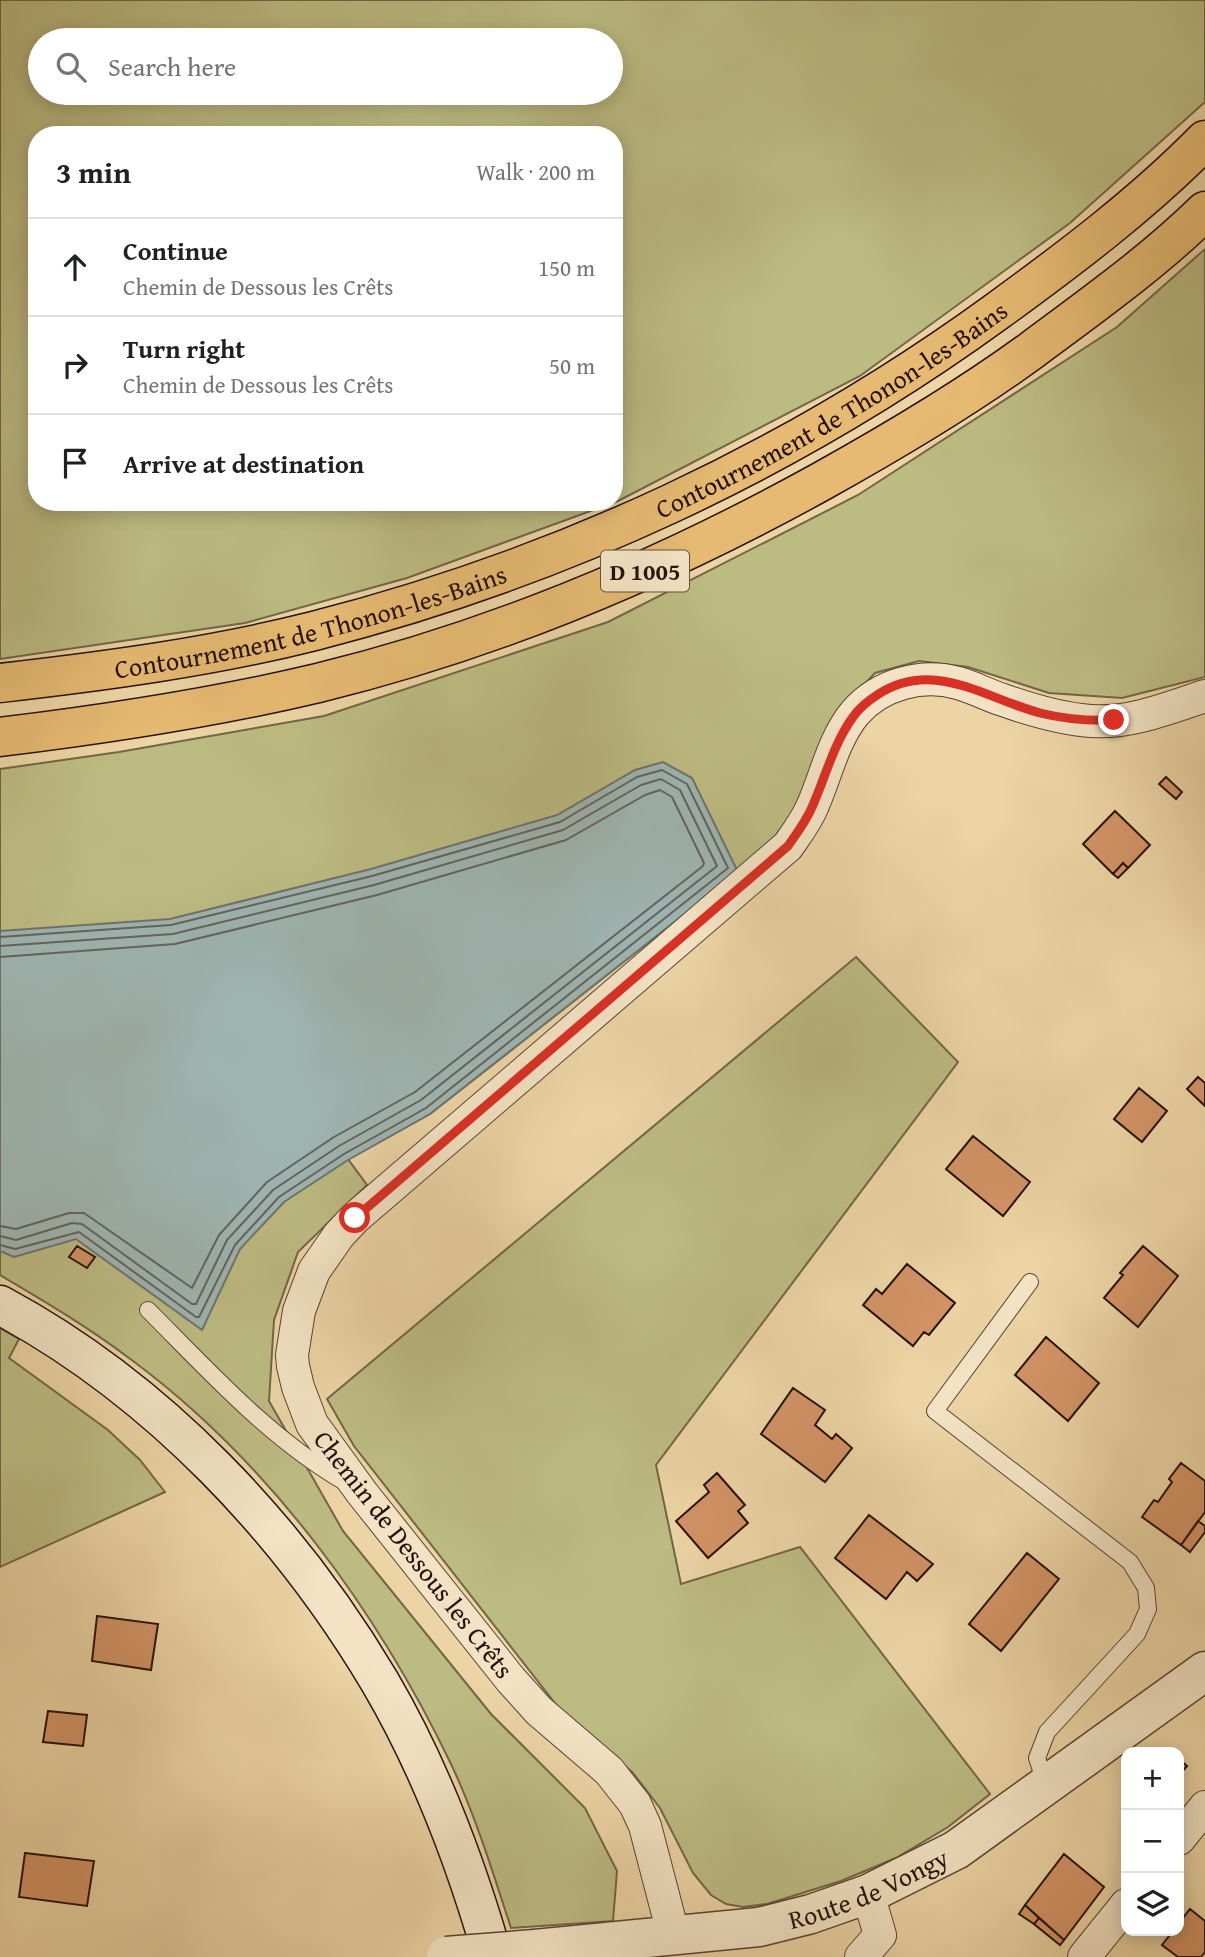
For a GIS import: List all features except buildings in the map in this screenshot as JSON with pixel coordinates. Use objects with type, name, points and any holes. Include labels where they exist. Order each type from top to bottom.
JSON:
[{"type":"highway","name":"Contournement de Thonon-les-Bains","points":[[0,683],[144,665],[313,631],[481,581],[556,554],[650,514],[834,419],[942,351],[1069,258],[1172,173],[1205,140]]},
{"type":"highway","name":"Contournement de Thonon-les-Bains","points":[[0,737],[119,722],[319,683],[451,645],[574,601],[637,575],[756,518],[929,420],[991,379],[1105,295],[1205,211]]},
{"type":"street","name":"Chemin de Dessous les Crêts","points":[[674,1937],[645,1826],[635,1804],[609,1771],[539,1712],[511,1680],[362,1493],[312,1423],[298,1387],[292,1355],[299,1311],[314,1271],[339,1235],[362,1212],[788,846],[812,807],[844,730],[867,702],[885,690],[917,679],[956,682],[1041,713],[1091,721],[1144,715],[1205,696]]},
{"type":"street","points":[[0,1305],[61,1342],[116,1381],[168,1424],[226,1481],[306,1572],[381,1684],[413,1743],[459,1855],[493,1957]]},
{"type":"street","name":"Route de Vongy","points":[[439,1956],[674,1937],[760,1927],[811,1914],[868,1894],[956,1850],[1205,1671]]},
{"type":"street","points":[[1184,1833],[1205,1807]]},
{"type":"street","points":[[861,1957],[880,1935],[868,1894]]},
{"type":"street","points":[[1084,1957],[1121,1911]]},
{"type":"lane","points":[[1030,1282],[935,1411],[1130,1562],[1146,1588],[1148,1609],[1137,1634],[1047,1732],[1037,1758],[1046,1785]]},
{"type":"lane","points":[[148,1310],[249,1411],[319,1467],[362,1493]]},
{"type":"shaded area","points":[[0,0],[1205,0],[1205,102],[1070,223],[860,376],[623,498],[623,126],[28,126],[28,511],[591,511],[407,578],[245,623],[0,659]]},
{"type":"shaded area","points":[[1205,249],[1205,677],[1122,698],[1049,693],[968,667],[919,661],[875,673],[833,719],[802,799],[782,833],[738,872],[430,1114],[348,1159],[367,1185],[298,1252],[274,1320],[269,1401],[343,1531],[491,1714],[585,1808],[617,1871],[613,1921],[511,1928],[476,1825],[451,1764],[390,1651],[316,1544],[275,1493],[183,1401],[101,1338],[0,1275],[0,769],[119,752],[324,716],[608,622],[858,495],[1117,327]]},
{"type":"shaded area","points":[[856,957],[958,1062],[656,1465],[681,1584],[800,1547],[990,1794],[948,1827],[896,1858],[841,1881],[767,1904],[743,1907],[726,1904],[711,1895],[693,1873],[660,1808],[633,1773],[558,1707],[354,1446],[327,1399]]},
{"type":"shaded area","points":[[0,1328],[19,1339],[9,1358],[108,1430],[140,1460],[165,1492],[0,1567]]},
{"type":"water","points":[[663,762],[692,778],[738,872],[430,1114],[348,1160],[284,1202],[240,1249],[202,1330],[76,1239],[14,1257],[0,1251],[0,931],[170,919],[371,869],[557,815],[635,770]]},
{"type":"route","points":[[355,1218],[771,863],[788,846],[812,807],[844,730],[867,702],[885,690],[917,679],[956,682],[1041,713],[1091,721],[1114,720]]}]
